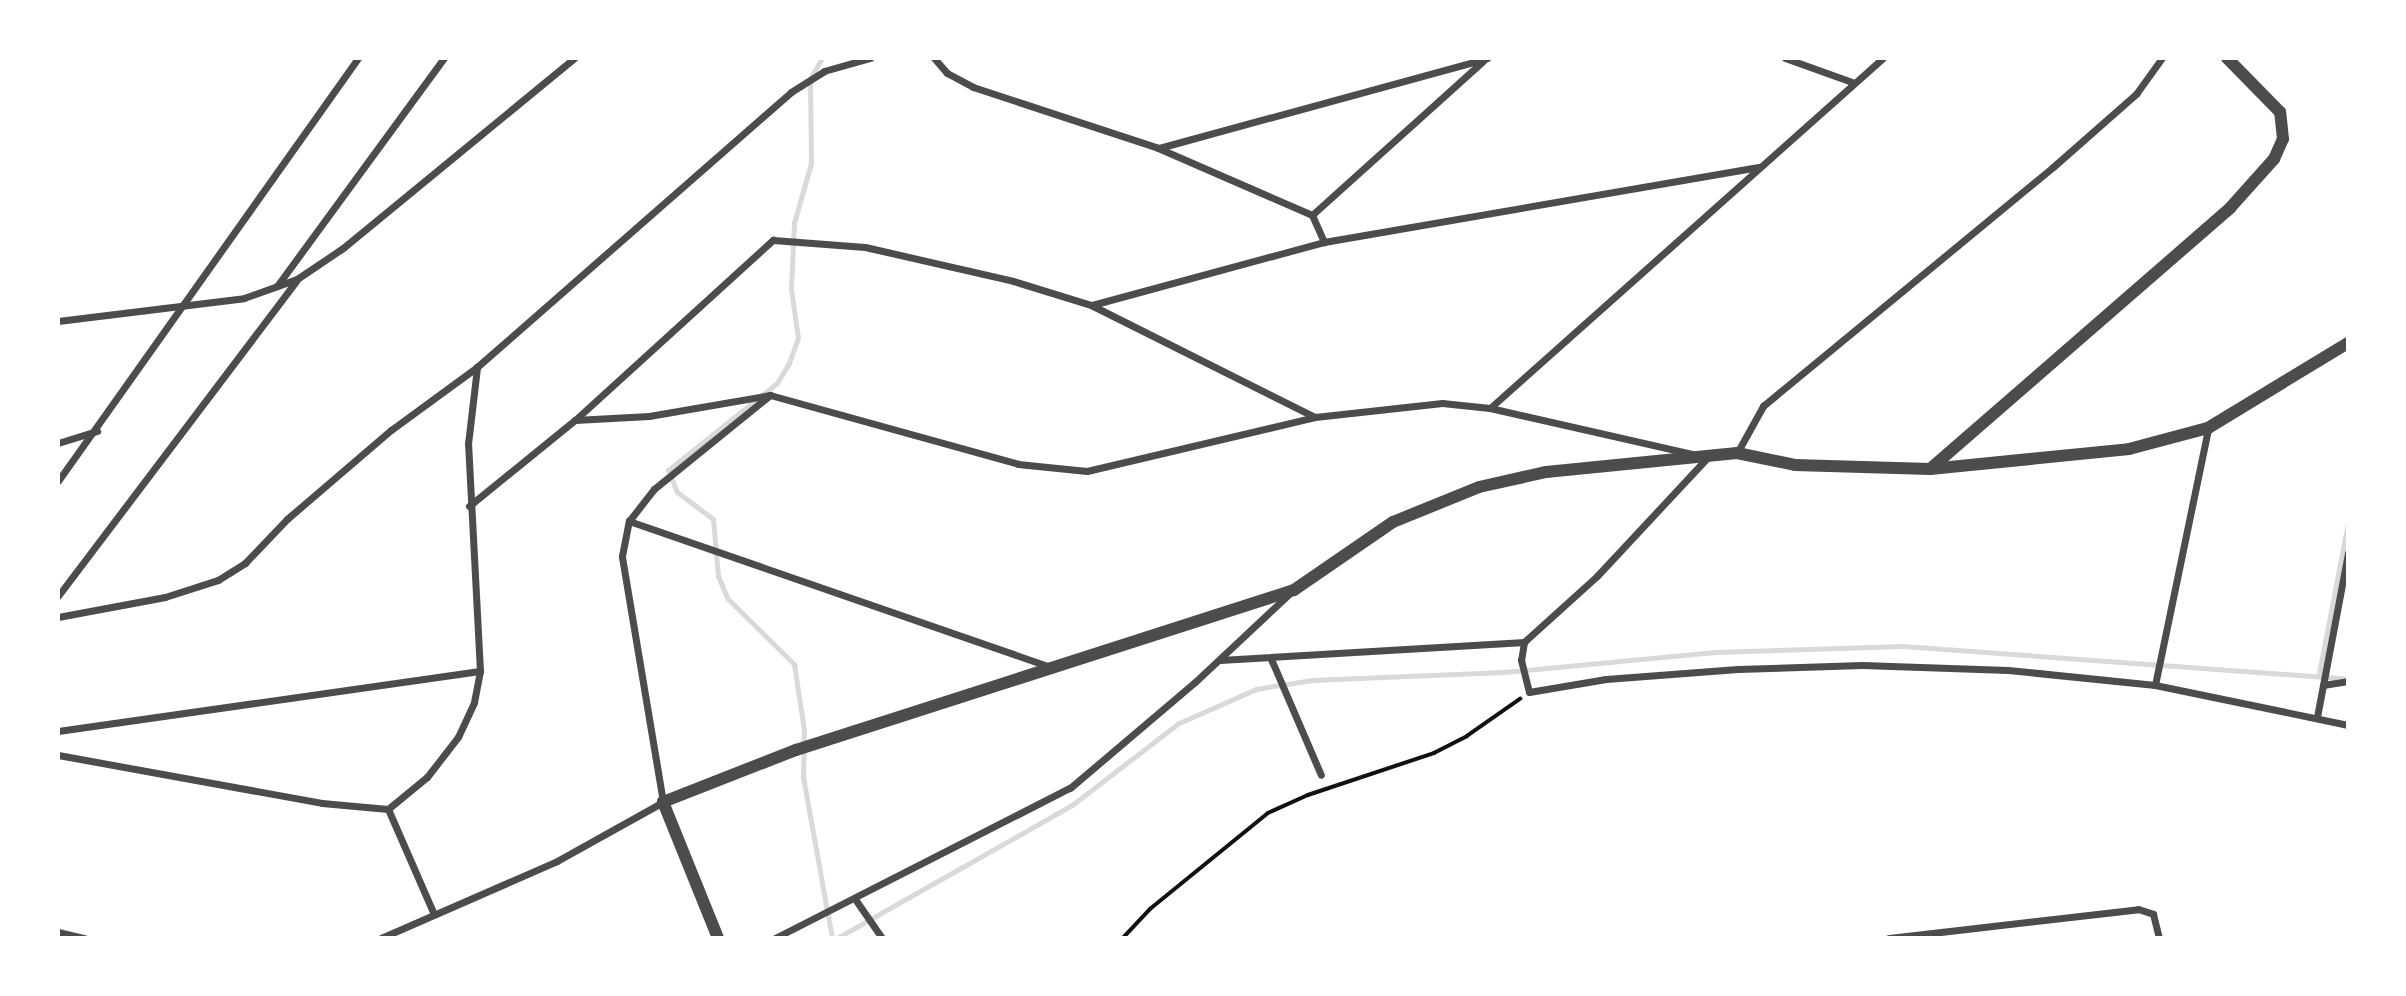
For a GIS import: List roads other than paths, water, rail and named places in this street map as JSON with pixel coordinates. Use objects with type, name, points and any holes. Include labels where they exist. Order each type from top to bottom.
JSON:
[{"type":"street","points":[[58,481],[98,430],[180,305],[358,58]]},
{"type":"street","points":[[275,289],[444,58]]},
{"type":"street","points":[[58,321],[244,298],[275,289],[297,278],[344,248],[574,58]]},
{"type":"street","points":[[58,617],[165,597],[218,580],[244,563],[287,519],[391,430],[477,367],[791,92],[824,71],[870,58]]},
{"type":"street","points":[[934,58],[947,73],[973,87],[1158,148],[1312,215],[1324,242]]},
{"type":"street","points":[[1158,148],[1487,58]]},
{"type":"street","points":[[1312,215],[1487,58]]},
{"type":"street","points":[[1785,58],[1852,82]]},
{"type":"street","points":[[1490,408],[1852,82],[1883,58]]},
{"type":"street","points":[[1737,453],[1763,406],[2053,167],[2136,94],[2162,58]]},
{"type":"street","points":[[1930,469],[2230,208],[2274,159],[2283,139],[2280,112],[2227,58]]},
{"type":"street","points":[[1091,305],[1324,242],[1759,167]]},
{"type":"street","points":[[469,506],[575,419],[764,244],[773,240],[865,247],[1013,281],[1091,305],[1315,417]]},
{"type":"street","points":[[58,596],[297,278]]},
{"type":"street","points":[[775,938],[1070,788],[1220,660],[1294,590],[1393,522],[1479,487],[1546,472],[1737,453],[1795,465],[1930,469],[2129,449],[2208,428],[2348,343]]},
{"type":"street","points":[[58,755],[322,803],[388,809],[427,777],[458,737],[474,702],[480,671],[469,506],[468,444],[477,367]]},
{"type":"street","points":[[575,419],[649,416],[770,396],[1054,470],[1087,471],[1137,463],[1315,417],[1416,404],[1490,408],[1707,458]]},
{"type":"street","points":[[718,938],[663,802],[622,556],[629,520],[654,489],[770,396]]},
{"type":"street","points":[[2155,685],[2208,428]]},
{"type":"street","points":[[58,443],[98,430]]},
{"type":"street","points":[[1220,660],[1524,642],[1597,576],[1707,458]]},
{"type":"street","points":[[629,520],[1050,667]]},
{"type":"street","points":[[2317,717],[2348,553]]},
{"type":"street","points":[[381,938],[433,912],[557,861],[663,802],[771,758],[1294,590]]},
{"type":"street","points":[[1524,642],[1521,660],[1529,692],[1606,679],[1862,664],[2008,670],[2155,685],[2348,725]]},
{"type":"street","points":[[1271,659],[1321,775]]},
{"type":"street","points":[[58,731],[480,671]]},
{"type":"street","points":[[2323,685],[2348,681]]},
{"type":"street","points":[[388,809],[433,912]]},
{"type":"street","points":[[856,899],[882,938]]},
{"type":"street","points":[[1889,938],[2138,909],[2153,914],[2159,938]]},
{"type":"street","points":[[58,932],[84,938]]},
{"type":"waterway","points":[[822,58],[810,79],[811,163],[794,223],[791,289],[798,338],[789,363],[777,383],[668,470],[677,492],[713,519],[718,576],[728,599],[794,664],[804,730],[803,777],[832,938]]},
{"type":"waterway","points":[[2319,673],[2348,522]]},
{"type":"waterway","points":[[837,938],[1072,805],[1179,723],[1256,689],[1312,680],[1504,672],[1715,652],[1903,646],[2348,679]]}]
